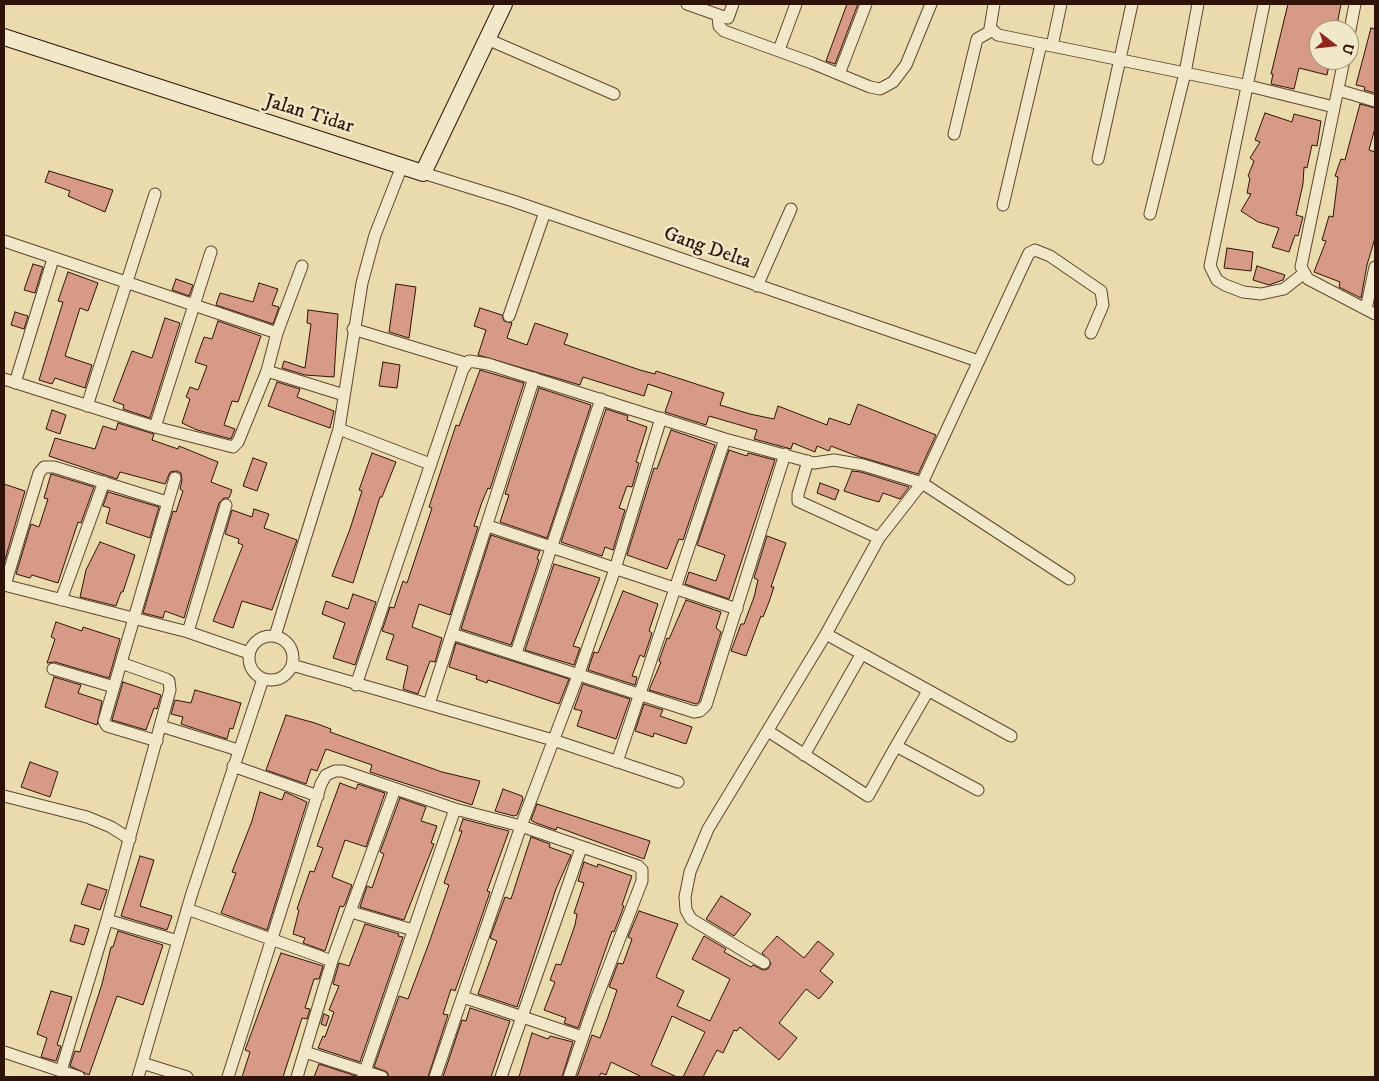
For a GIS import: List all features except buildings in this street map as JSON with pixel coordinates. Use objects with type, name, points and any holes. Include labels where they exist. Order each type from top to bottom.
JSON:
[{"type":"main road","points":[[423,174],[504,4]]},
{"type":"main road","name":"Jalan Tidar","points":[[4,37],[423,174]]},
{"type":"street","points":[[687,4],[728,18]]},
{"type":"street","points":[[728,18],[733,4]]},
{"type":"street","points":[[779,50],[796,4]]},
{"type":"street","points":[[839,74],[866,4]]},
{"type":"street","points":[[728,18],[718,16],[721,29],[779,50],[874,89],[886,87],[893,82],[906,65],[931,4]]},
{"type":"street","points":[[991,31],[994,4]]},
{"type":"street","points":[[1003,206],[1046,45],[1060,4]]},
{"type":"street","points":[[1098,159],[1118,60],[1132,4]]},
{"type":"street","points":[[1150,214],[1185,73],[1198,4]]},
{"type":"street","points":[[1264,4],[1249,86],[1211,259],[1211,270],[1217,280],[1225,285],[1243,292],[1261,294],[1284,289],[1303,274]]},
{"type":"street","points":[[1352,20],[1355,4]]},
{"type":"street","points":[[991,31],[998,35],[1249,86],[1334,107]]},
{"type":"street","points":[[954,134],[977,39],[991,31]]},
{"type":"street","points":[[487,40],[614,94]]},
{"type":"street","points":[[1342,70],[1302,258],[1303,274],[1308,279],[1370,312],[1375,268]]},
{"type":"street","points":[[1338,90],[1375,101]]},
{"type":"street","points":[[274,636],[339,429],[353,329],[375,235],[402,166]]},
{"type":"street","name":"Gang Delta","points":[[423,174],[545,212],[978,361]]},
{"type":"street","points":[[87,406],[155,194]]},
{"type":"street","points":[[757,286],[791,209]]},
{"type":"street","points":[[509,316],[545,212]]},
{"type":"street","points":[[4,242],[277,333]]},
{"type":"street","points":[[764,963],[691,919],[685,905],[690,872],[708,829],[826,634],[879,538],[922,483],[1026,259],[1032,250],[1050,256],[1101,290],[1103,305],[1091,333]]},
{"type":"street","points":[[154,427],[211,252]]},
{"type":"street","points":[[15,383],[53,259]]},
{"type":"street","points":[[4,379],[154,427],[233,447],[238,442],[268,371],[277,333],[302,266]]},
{"type":"street","points":[[353,329],[465,364]]},
{"type":"street","points":[[356,684],[430,464],[465,364],[469,361],[479,362],[534,378],[725,439],[808,461],[820,463],[843,460],[922,483],[1068,579]]},
{"type":"street","points":[[268,371],[344,395]]},
{"type":"street","points":[[429,704],[488,526],[534,378]]},
{"type":"street","points":[[516,653],[601,399]]},
{"type":"street","points":[[435,1077],[521,826],[579,673],[615,569],[661,418]]},
{"type":"street","points":[[339,429],[430,464]]},
{"type":"street","points":[[617,762],[725,439]]},
{"type":"street","points":[[452,634],[579,673],[694,712],[702,709],[706,705],[785,454]]},
{"type":"street","points":[[808,461],[798,494],[798,501],[879,538]]},
{"type":"street","points":[[167,502],[54,467],[41,469],[4,585],[188,632],[249,653]]},
{"type":"street","points":[[157,741],[105,725],[104,721],[175,478]]},
{"type":"street","points":[[62,600],[104,482]]},
{"type":"street","points":[[188,632],[226,505]]},
{"type":"street","points":[[488,526],[551,549],[736,609]]},
{"type":"street","points":[[826,634],[1011,736]]},
{"type":"street","points":[[274,636],[288,643],[293,658],[292,665],[280,678],[263,679],[257,676],[250,665],[249,653],[258,639],[274,636]]},
{"type":"street","points":[[804,755],[861,655]]},
{"type":"street","points":[[61,1071],[107,920],[168,697],[169,681],[121,663]]},
{"type":"street","points":[[292,665],[554,740],[678,782]]},
{"type":"street","points":[[52,669],[114,687]]},
{"type":"street","points":[[138,1077],[187,909],[263,679]]},
{"type":"street","points":[[768,731],[868,796],[928,691]]},
{"type":"street","points":[[161,726],[238,750]]},
{"type":"street","points":[[896,746],[978,790]]},
{"type":"street","points":[[233,766],[318,796]]},
{"type":"street","points":[[228,1077],[318,796],[326,775],[335,771],[343,771],[455,809],[521,826],[638,866],[642,870],[643,876],[582,1037],[569,1077]]},
{"type":"street","points":[[297,1077],[332,961],[395,788]]},
{"type":"street","points":[[4,796],[87,817],[111,827],[130,839]]},
{"type":"street","points":[[364,1074],[455,809]]},
{"type":"street","points":[[501,1077],[582,848]]},
{"type":"street","points":[[187,909],[332,961]]},
{"type":"street","points":[[351,912],[412,930]]},
{"type":"street","points":[[107,920],[178,941]]},
{"type":"street","points":[[463,997],[582,1037]]},
{"type":"street","points":[[4,1052],[79,1077]]},
{"type":"street","points":[[305,1052],[364,1074],[382,1077]]},
{"type":"street","points":[[142,1063],[186,1077]]}]
